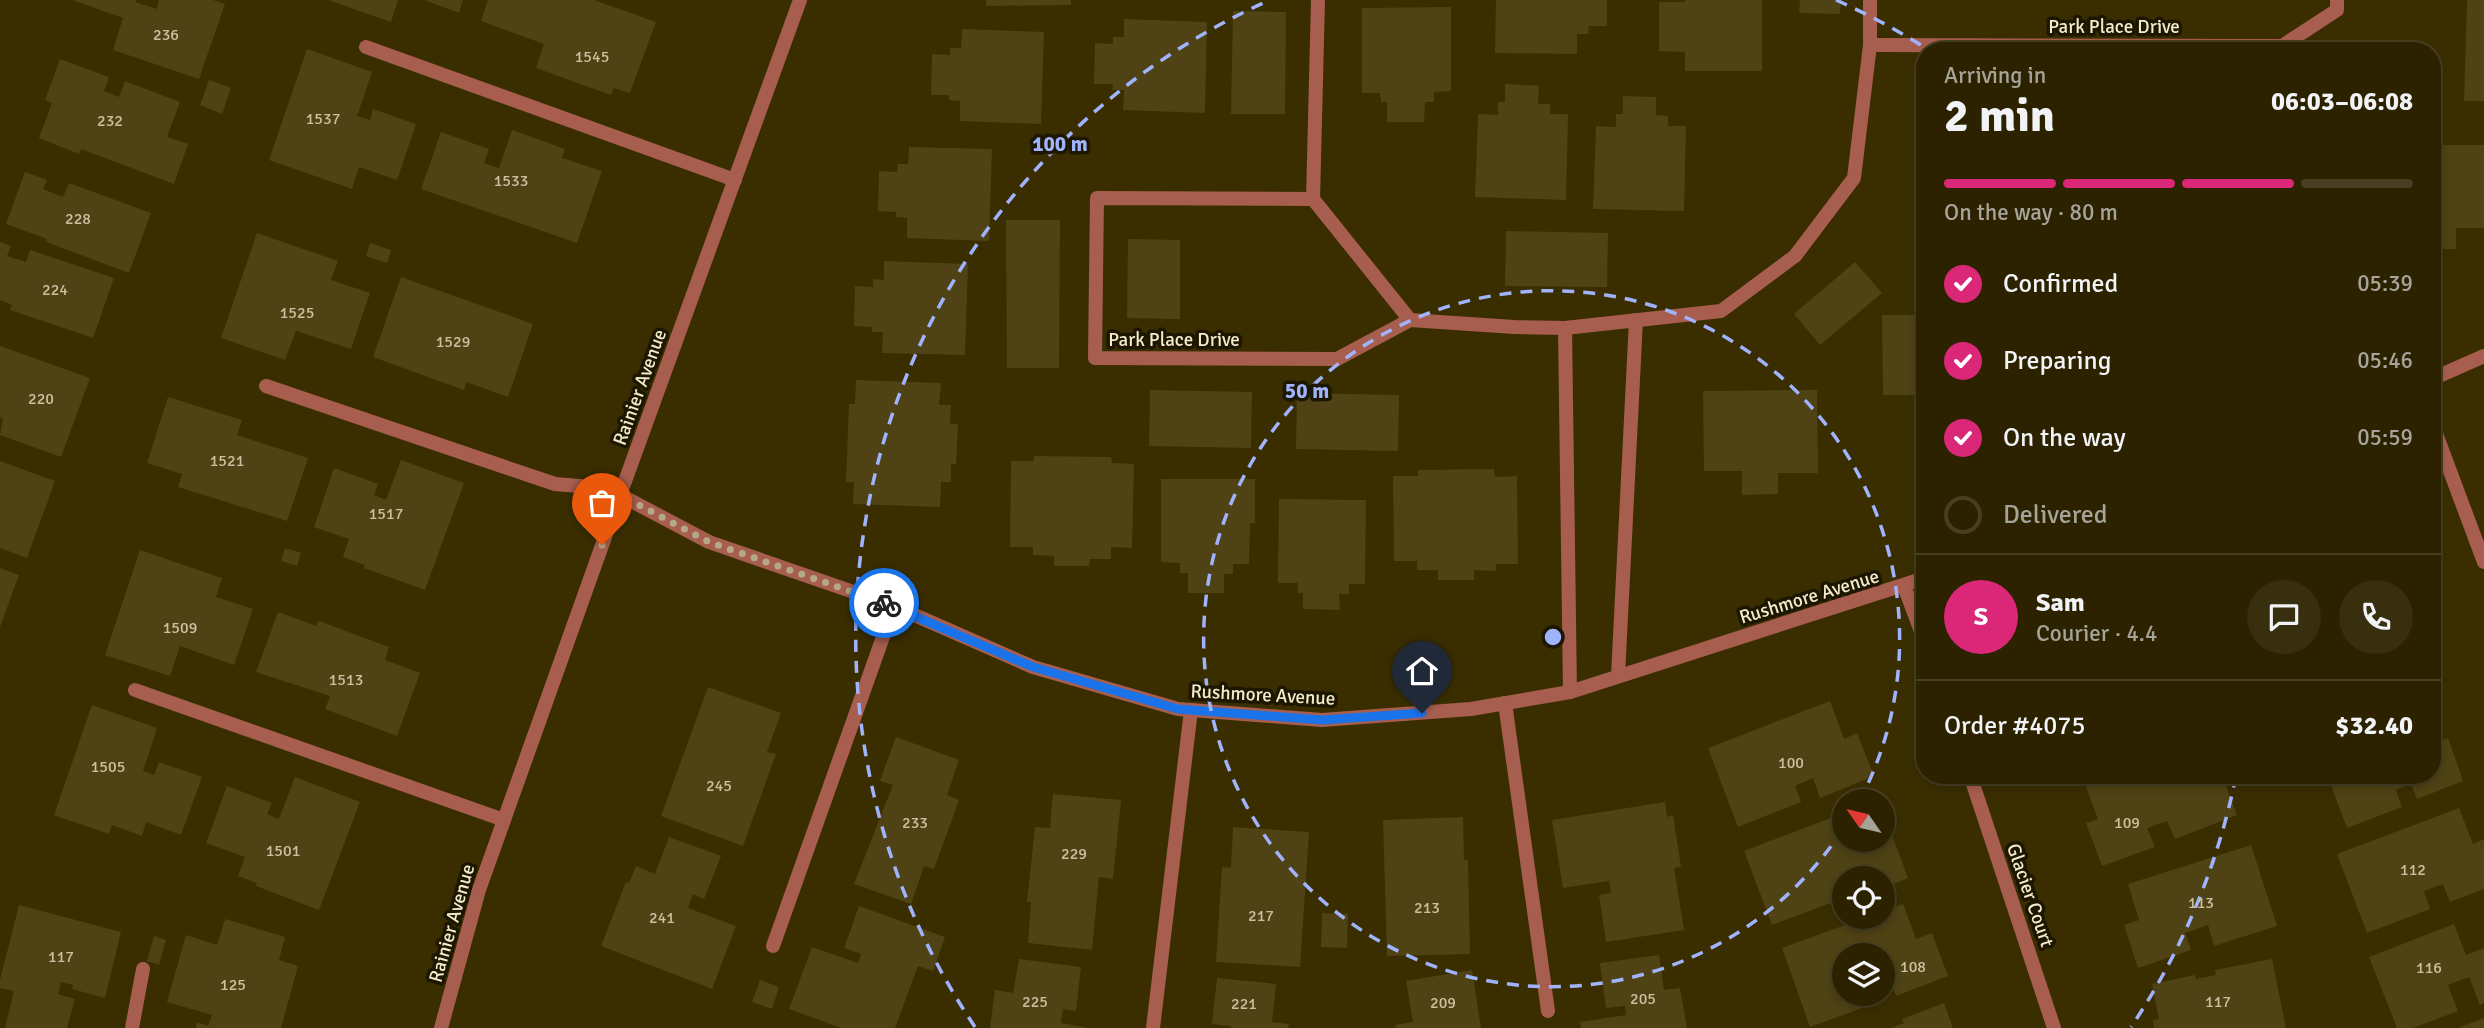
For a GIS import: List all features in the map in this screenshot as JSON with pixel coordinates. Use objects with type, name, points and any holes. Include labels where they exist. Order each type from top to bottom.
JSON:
[{"type":"street","name":"Rainier Avenue","points":[[441,1028],[479,890],[800,0]]},
{"type":"street","points":[[1318,0],[1313,199],[1410,320],[1565,328],[1721,311],[1795,256],[1854,178],[1870,45],[1870,0]]},
{"type":"street","name":"Park Place Drive","points":[[2288,42],[2337,10],[2337,0]]},
{"type":"street","name":"Park Place Drive","points":[[1870,45],[1916,45]]},
{"type":"street","points":[[366,47],[735,180]]},
{"type":"street","name":"Park Place Drive","points":[[1313,199],[1097,198],[1095,358],[1337,359],[1410,320]]},
{"type":"street","points":[[1618,676],[1636,320]]},
{"type":"street","points":[[1565,328],[1570,692]]},
{"type":"street","points":[[2441,375],[2484,356]]},
{"type":"street","name":"Rushmore Avenue","points":[[266,386],[547,482],[591,487],[620,495],[709,542],[894,606],[1033,667],[1178,709],[1322,720],[1471,709],[1570,692],[1916,581]]},
{"type":"street","points":[[2441,447],[2484,562]]},
{"type":"street","points":[[1904,586],[1916,618]]},
{"type":"street","points":[[773,946],[894,606]]},
{"type":"street","points":[[135,690],[504,820]]},
{"type":"street","points":[[1505,703],[1548,1011]]},
{"type":"street","points":[[1153,1028],[1191,710]]},
{"type":"street","name":"Glacier Court","points":[[1973,784],[2054,1028]]},
{"type":"street","points":[[132,1028],[143,969]]},
{"type":"building","points":[[72,0],[136,0],[135,2],[157,9],[159,0],[213,0],[225,4],[199,79],[113,50],[123,18]]},
{"type":"building","points":[[328,0],[398,0],[391,22]]},
{"type":"building","points":[[424,0],[463,0],[459,13]]},
{"type":"building","points":[[488,0],[594,0],[656,22],[630,93],[614,88],[611,95],[536,68],[544,44],[481,21]]},
{"type":"building","points":[[986,0],[1071,0],[1071,5],[986,6]]},
{"type":"building","points":[[1496,0],[1607,0],[1607,26],[1589,26],[1588,34],[1577,34],[1577,54],[1495,53]]},
{"type":"building","points":[[1762,0],[1762,71],[1685,71],[1685,52],[1659,51],[1659,2]]},
{"type":"building","points":[[1800,0],[1841,0],[1840,14],[1799,13]]},
{"type":"building","points":[[2467,0],[2484,0],[2484,101],[2464,101]]},
{"type":"building","points":[[1451,7],[1451,91],[1434,92],[1434,102],[1425,102],[1424,122],[1387,122],[1387,102],[1381,102],[1380,93],[1362,93],[1362,8]]},
{"type":"building","points":[[1233,11],[1286,12],[1285,114],[1231,114]]},
{"type":"building","points":[[1124,19],[1207,22],[1205,113],[1123,110],[1124,90],[1112,90],[1113,84],[1094,84],[1095,43],[1113,44],[1113,37],[1124,37]]},
{"type":"building","points":[[962,29],[1044,32],[1041,124],[960,121],[960,101],[949,100],[949,95],[931,95],[932,54],[950,55],[950,48],[961,48]]},
{"type":"building","points":[[307,49],[372,72],[357,116],[370,120],[373,109],[416,124],[397,180],[359,167],[352,189],[269,160]]},
{"type":"building","points":[[60,59],[109,77],[104,91],[119,97],[125,81],[180,102],[167,137],[188,144],[174,184],[81,149],[79,154],[39,138],[52,103],[45,100]]},
{"type":"building","points":[[209,80],[231,88],[222,114],[200,105]]},
{"type":"building","points":[[1505,84],[1539,86],[1538,104],[1550,104],[1550,114],[1568,114],[1566,200],[1475,197],[1478,114],[1498,115],[1498,102],[1505,102]]},
{"type":"building","points":[[1623,96],[1656,97],[1656,115],[1668,116],[1668,126],[1686,126],[1684,211],[1593,209],[1596,126],[1616,127],[1616,114],[1623,114]]},
{"type":"building","points":[[512,130],[565,149],[562,158],[602,171],[577,243],[421,189],[441,132],[489,149],[484,163],[499,168]]},
{"type":"building","points":[[2441,145],[2484,145],[2484,228],[2456,228],[2456,249],[2441,249]]},
{"type":"building","points":[[909,147],[992,149],[989,241],[907,238],[907,218],[896,217],[896,212],[878,211],[879,171],[897,172],[898,164],[908,164]]},
{"type":"building","points":[[25,172],[47,180],[43,189],[63,197],[69,183],[151,213],[129,273],[6,224]]},
{"type":"building","points":[[1006,220],[1060,220],[1059,368],[1007,368]]},
{"type":"building","points":[[1506,231],[1608,233],[1607,287],[1505,286]]},
{"type":"building","points":[[257,233],[338,261],[331,280],[370,293],[351,349],[296,331],[285,360],[221,338]]},
{"type":"building","points":[[1128,239],[1180,240],[1180,319],[1127,318]]},
{"type":"building","points":[[0,242],[11,246],[7,256],[26,262],[30,250],[114,278],[93,338],[10,310],[12,305],[0,300]]},
{"type":"building","points":[[370,243],[391,250],[387,263],[366,256]]},
{"type":"building","points":[[884,261],[968,264],[965,355],[882,353],[883,332],[872,332],[872,327],[854,326],[855,286],[873,287],[873,279],[884,280]]},
{"type":"building","points":[[1855,262],[1882,293],[1820,345],[1794,314]]},
{"type":"building","points":[[401,277],[533,324],[508,397],[466,382],[464,390],[373,357]]},
{"type":"building","points":[[1882,315],[1916,315],[1916,395],[1883,395]]},
{"type":"building","points":[[0,346],[90,378],[61,457],[0,435],[3,419],[0,417]]},
{"type":"building","points":[[856,380],[941,383],[939,405],[951,405],[950,424],[958,424],[956,464],[951,464],[951,482],[941,482],[940,507],[853,504],[854,482],[846,482],[849,404],[855,404]]},
{"type":"building","points":[[1150,390],[1252,392],[1251,448],[1149,446]]},
{"type":"building","points":[[1817,390],[1818,473],[1778,473],[1778,494],[1742,495],[1742,471],[1704,471],[1703,391]]},
{"type":"building","points":[[1297,393],[1399,395],[1398,451],[1296,449]]},
{"type":"building","points":[[168,397],[242,420],[237,435],[308,458],[287,521],[178,487],[182,474],[147,463]]},
{"type":"building","points":[[1034,456],[1111,457],[1112,463],[1134,464],[1132,548],[1111,547],[1111,559],[1090,559],[1089,566],[1054,566],[1054,556],[1033,555],[1033,547],[1010,547],[1011,461],[1034,461]]},
{"type":"building","points":[[401,460],[464,483],[425,590],[364,568],[365,565],[343,557],[349,539],[314,527],[334,468],[378,484],[374,495],[386,500]]},
{"type":"building","points":[[0,461],[55,481],[27,558],[0,548]]},
{"type":"building","points":[[1494,469],[1495,477],[1517,476],[1518,564],[1496,564],[1496,571],[1474,570],[1474,580],[1438,580],[1438,570],[1417,570],[1417,561],[1394,561],[1393,476],[1418,476],[1418,470]]},
{"type":"building","points":[[1161,479],[1255,479],[1255,523],[1250,523],[1249,564],[1233,564],[1233,574],[1224,574],[1224,593],[1188,593],[1188,573],[1180,573],[1180,563],[1161,562]]},
{"type":"building","points":[[1279,499],[1366,500],[1365,584],[1349,584],[1349,594],[1339,594],[1340,610],[1303,609],[1303,593],[1298,593],[1298,583],[1278,583]]},
{"type":"building","points":[[285,548],[301,553],[297,566],[281,561]]},
{"type":"building","points":[[140,550],[222,578],[216,597],[253,609],[234,665],[180,646],[170,676],[105,655]]},
{"type":"building","points":[[0,568],[19,575],[0,627]]},
{"type":"building","points":[[278,612],[316,626],[319,621],[389,647],[385,660],[420,673],[397,736],[325,709],[330,696],[256,672]]},
{"type":"building","points":[[708,687],[781,713],[767,752],[776,754],[743,846],[661,816]]},
{"type":"building","points":[[1830,701],[1844,739],[1857,733],[1874,776],[1842,789],[1832,789],[1832,793],[1820,798],[1813,778],[1795,786],[1801,802],[1738,827],[1708,748]]},
{"type":"building","points":[[92,705],[157,728],[143,771],[154,775],[159,762],[202,777],[181,835],[146,822],[142,836],[112,825],[109,834],[54,815]]},
{"type":"building","points":[[896,737],[959,760],[947,795],[959,800],[934,869],[924,866],[911,904],[854,884],[893,785],[880,781]]},
{"type":"building","points":[[2441,737],[2442,740],[2448,738],[2463,781],[2417,799],[2411,784],[2441,784]]},
{"type":"building","points":[[295,777],[360,802],[319,910],[256,886],[257,883],[238,876],[245,857],[206,843],[227,786],[272,803],[267,814],[279,819]]},
{"type":"building","points":[[2085,784],[2225,784],[2237,815],[2175,839],[2167,821],[2147,828],[2155,847],[2102,866],[2086,823],[2098,819]]},
{"type":"building","points":[[2330,784],[2411,784],[2396,790],[2402,807],[2347,828]]},
{"type":"building","points":[[1053,794],[1121,800],[1113,879],[1099,877],[1092,950],[1028,943],[1031,902],[1027,902],[1035,827],[1050,828]]},
{"type":"building","points":[[1665,802],[1667,817],[1673,815],[1681,867],[1674,868],[1684,930],[1606,942],[1599,895],[1611,893],[1609,881],[1563,888],[1552,820]]},
{"type":"building","points":[[2459,808],[2473,844],[2484,839],[2484,889],[2450,902],[2443,884],[2424,891],[2430,909],[2367,933],[2337,854]]},
{"type":"building","points":[[1463,817],[1464,860],[1468,859],[1470,954],[1387,956],[1383,820]]},
{"type":"building","points":[[1831,818],[1832,852],[1895,852],[1895,843],[1908,878],[1895,883],[1895,866],[1832,866],[1832,902],[1772,925],[1744,851]]},
{"type":"building","points":[[1233,827],[1309,832],[1300,967],[1216,962],[1222,867],[1231,868]]},
{"type":"building","points":[[669,837],[721,856],[704,899],[693,894],[688,908],[736,926],[712,989],[601,946],[626,882],[629,883],[636,866],[655,874]]},
{"type":"building","points":[[2251,845],[2277,926],[2214,946],[2208,925],[2185,933],[2191,950],[2138,968],[2124,925],[2139,920],[2128,884]]},
{"type":"building","points":[[1903,904],[1916,939],[1932,933],[1948,976],[1896,996],[1895,943],[1832,943],[1832,1006],[1868,1006],[1810,1027],[1782,948],[1834,929],[1895,929],[1895,907]]},
{"type":"building","points":[[19,905],[121,932],[105,998],[72,989],[73,985],[61,982],[58,994],[75,999],[67,1028],[5,1028],[14,991],[0,988],[0,980]]},
{"type":"building","points":[[859,906],[945,937],[933,971],[918,966],[895,1028],[841,1028],[789,1009],[812,947],[858,963],[861,954],[844,948]]},
{"type":"building","points":[[1322,913],[1348,914],[1347,948],[1321,947]]},
{"type":"building","points":[[225,919],[285,937],[279,960],[298,966],[281,1028],[196,1028],[197,1022],[208,1026],[212,1015],[167,1002],[186,935],[217,945]]},
{"type":"building","points":[[2454,924],[2466,955],[2484,948],[2484,1003],[2480,1005],[2469,977],[2448,985],[2458,1011],[2413,1028],[2397,1028],[2369,957]]},
{"type":"building","points":[[154,936],[166,940],[159,965],[147,961]]},
{"type":"building","points":[[1659,955],[1664,990],[1680,988],[1687,1028],[1581,1028],[1580,1022],[1626,1015],[1625,1006],[1606,1008],[1600,963]]},
{"type":"building","points":[[1019,959],[1081,967],[1076,1011],[1063,1009],[1061,1023],[1089,1028],[990,1028],[995,990],[1013,993]]},
{"type":"building","points":[[2272,959],[2286,1028],[2154,1028],[2153,1020],[2159,1019],[2152,984],[2195,975],[2196,979],[2216,975],[2215,970]]},
{"type":"building","points":[[1472,970],[1481,1028],[1396,1028],[1395,1025],[1413,1022],[1406,981]]},
{"type":"building","points":[[1217,978],[1276,984],[1272,1022],[1289,1024],[1288,1028],[1231,1028],[1212,1024]]},
{"type":"building","points":[[760,980],[779,987],[772,1009],[752,1002]]},
{"type":"building","points":[[1944,1003],[1953,1028],[1891,1028],[1904,1023],[1902,1019]]},
{"type":"building","points":[[2484,1018],[2484,1028],[2458,1028]]},
{"type":"way so far","points":[[602,545],[620,495],[709,542],[884,603]]},
{"type":"route","points":[[884,603],[1033,667],[1178,709],[1322,720],[1422,713]]}]
